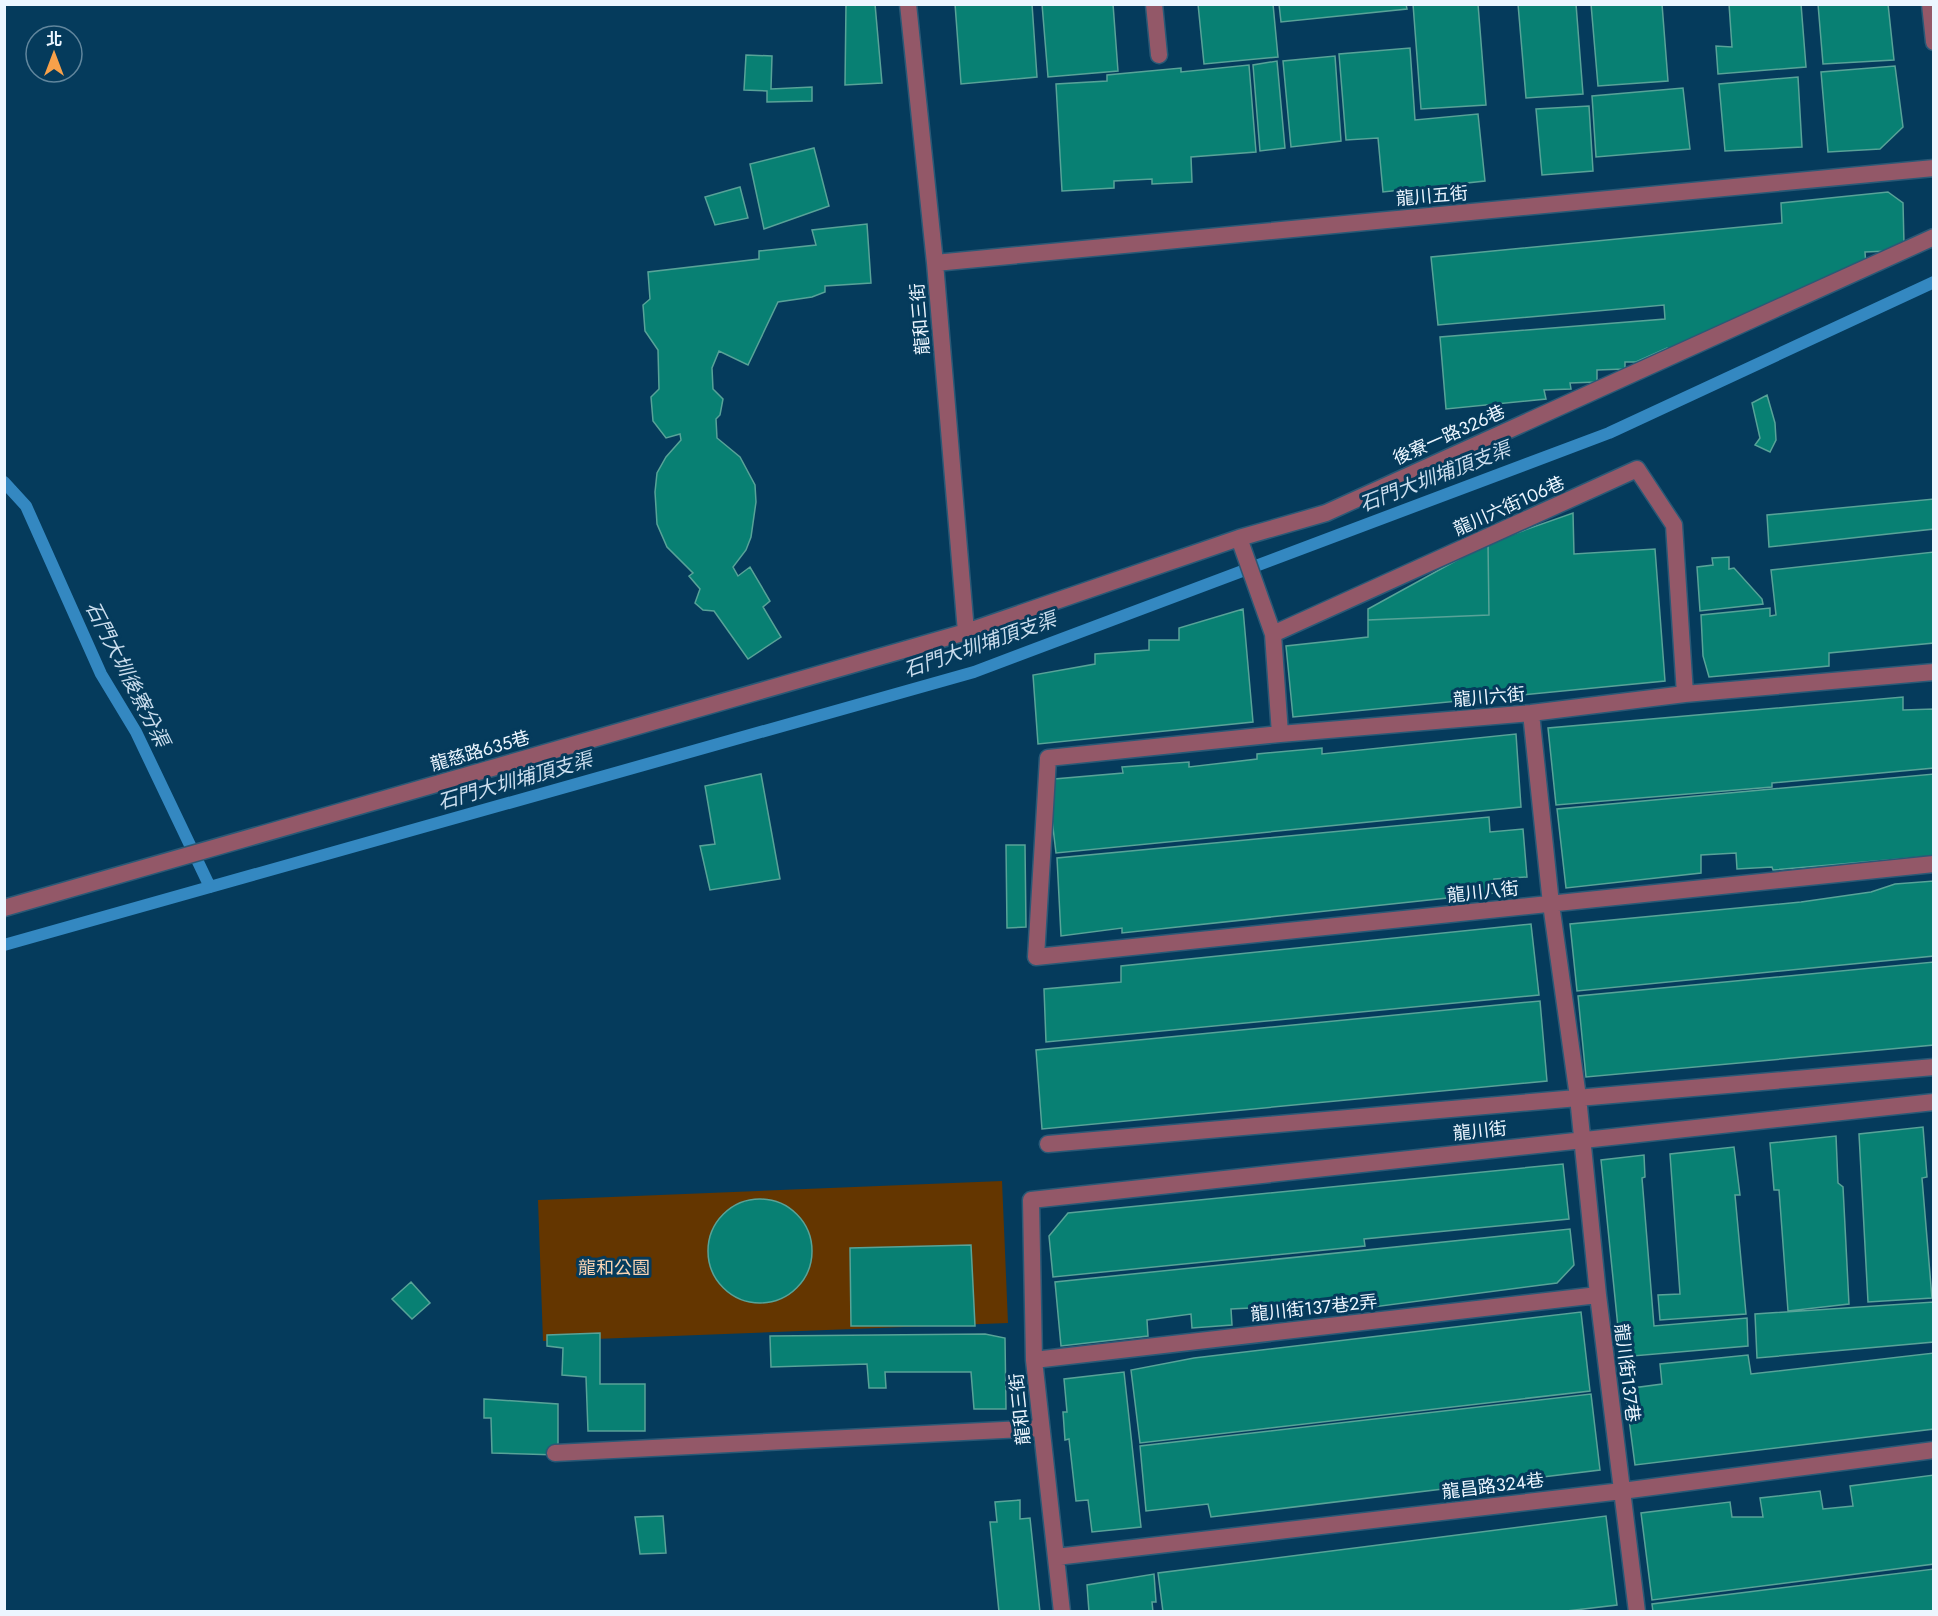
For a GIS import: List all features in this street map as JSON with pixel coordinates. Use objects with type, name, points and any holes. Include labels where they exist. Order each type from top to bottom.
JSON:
[{"type":"street","name":"龍和三街","points":[[908,4],[935,262],[966,632]]},
{"type":"street","points":[[1154,4],[1159,55]]},
{"type":"street","points":[[1930,4],[1934,42]]},
{"type":"street","name":"龍川五街","points":[[935,262],[1934,168]]},
{"type":"street","name":"後寮一路326巷","points":[[966,632],[1242,544],[1326,513],[1934,237]]},
{"type":"street","name":"龍川六街106巷","points":[[1273,633],[1637,469],[1674,525],[1685,694]]},
{"type":"street","points":[[1242,544],[1273,633],[1280,734]]},
{"type":"street","name":"龍慈路635巷","points":[[4,908],[966,632]]},
{"type":"street","name":"龍川六街","points":[[1036,957],[1048,758],[1280,734],[1531,713],[1685,694],[1934,672]]},
{"type":"street","name":"龍川街137巷","points":[[1531,713],[1551,904],[1578,1097],[1598,1295],[1637,1611]]},
{"type":"street","name":"龍川八街","points":[[1036,957],[1934,864]]},
{"type":"street","points":[[1048,1144],[1934,1067]]},
{"type":"street","name":"龍川街","points":[[1031,1200],[1934,1102]]},
{"type":"street","name":"龍和三街","points":[[1031,1200],[1034,1360],[1062,1611]]},
{"type":"street","name":"龍川街137巷2弄","points":[[1034,1360],[1598,1295]]},
{"type":"street","points":[[555,1453],[1041,1428]]},
{"type":"street","name":"龍昌路324巷","points":[[1056,1557],[1622,1491],[1934,1450]]},
{"type":"green space","name":"龍和公園","points":[[1002,1181],[1008,1323],[543,1341],[538,1200]]},
{"type":"building","points":[[846,4],[875,4],[882,83],[845,85]]},
{"type":"building","points":[[955,4],[1032,4],[1037,77],[961,84]]},
{"type":"building","points":[[1042,4],[1113,4],[1118,71],[1048,77]]},
{"type":"building","points":[[1198,4],[1273,4],[1278,57],[1204,64]]},
{"type":"building","points":[[1279,4],[1406,4],[1407,9],[1281,22]]},
{"type":"building","points":[[1413,4],[1478,4],[1486,105],[1421,109]]},
{"type":"building","points":[[1518,4],[1576,4],[1583,94],[1526,98]]},
{"type":"building","points":[[1591,4],[1662,4],[1668,81],[1598,86]]},
{"type":"building","points":[[1729,4],[1801,4],[1806,67],[1718,74],[1716,46],[1732,47]]},
{"type":"building","points":[[1818,4],[1888,4],[1894,60],[1823,64]]},
{"type":"building","points":[[1410,48],[1415,120],[1478,114],[1485,181],[1383,192],[1378,138],[1346,140],[1339,54]]},
{"type":"building","points":[[746,55],[772,56],[771,89],[812,87],[812,101],[767,102],[767,91],[744,90]]},
{"type":"building","points":[[1335,56],[1341,141],[1291,147],[1283,61]]},
{"type":"building","points":[[1277,61],[1285,148],[1260,151],[1253,65]]},
{"type":"building","points":[[1249,65],[1256,152],[1191,157],[1192,182],[1152,184],[1152,179],[1114,181],[1114,188],[1062,191],[1056,84],[1107,81],[1107,75],[1181,68],[1181,72]]},
{"type":"building","points":[[1895,66],[1903,127],[1880,149],[1828,152],[1821,72]]},
{"type":"building","points":[[1798,77],[1802,147],[1725,151],[1719,84]]},
{"type":"building","points":[[1683,88],[1690,149],[1596,157],[1592,96]]},
{"type":"building","points":[[1589,106],[1593,171],[1542,175],[1536,109]]},
{"type":"building","points":[[814,148],[829,206],[764,229],[750,164]]},
{"type":"building","points":[[740,187],[748,218],[715,225],[705,197]]},
{"type":"building","points":[[1888,192],[1903,203],[1904,244],[1889,251],[1865,252],[1866,266],[1668,352],[1667,348],[1636,362],[1625,362],[1625,369],[1597,370],[1597,382],[1570,383],[1571,389],[1544,390],[1546,399],[1446,409],[1440,337],[1665,319],[1664,305],[1438,325],[1431,257],[1782,223],[1781,203]]},
{"type":"building","points":[[867,224],[871,283],[825,286],[825,292],[812,297],[778,302],[748,365],[719,351],[712,368],[713,389],[723,399],[720,415],[716,419],[717,438],[740,457],[755,485],[756,502],[751,537],[746,550],[733,567],[738,576],[750,567],[770,601],[763,607],[781,637],[748,659],[714,611],[703,610],[695,603],[700,589],[689,576],[693,573],[667,547],[657,524],[655,492],[657,473],[666,457],[681,440],[680,434],[666,438],[653,421],[651,397],[659,389],[658,350],[645,331],[643,305],[650,299],[648,272],[759,259],[759,251],[816,245],[812,230]]},
{"type":"building","points":[[1767,395],[1775,423],[1776,440],[1770,452],[1755,445],[1760,438],[1752,403]]},
{"type":"building","points":[[1934,499],[1934,529],[1769,547],[1767,515]]},
{"type":"building","points":[[1573,513],[1574,554],[1655,549],[1665,681],[1293,717],[1286,646],[1368,637],[1368,620],[1489,615],[1488,543]]},
{"type":"building","points":[[1488,543],[1489,615],[1368,620],[1368,609]]},
{"type":"building","points":[[1934,552],[1934,643],[1829,653],[1829,666],[1709,677],[1703,656],[1701,615],[1770,608],[1770,616],[1776,615],[1771,570]]},
{"type":"building","points":[[1729,557],[1729,569],[1734,568],[1762,599],[1763,604],[1700,611],[1697,567],[1713,565],[1712,558]]},
{"type":"building","points":[[1243,609],[1253,722],[1038,744],[1033,675],[1095,664],[1095,654],[1149,650],[1149,640],[1179,640],[1179,628]]},
{"type":"building","points":[[1903,697],[1903,710],[1934,709],[1934,768],[1772,783],[1772,787],[1556,805],[1548,728]]},
{"type":"building","points":[[1516,734],[1521,807],[1056,853],[1049,794],[1054,779],[1123,773],[1122,767],[1189,762],[1189,767],[1257,759],[1257,754],[1322,748],[1322,754]]},
{"type":"building","points":[[761,774],[780,879],[710,890],[700,846],[715,844],[705,786]]},
{"type":"building","points":[[1934,774],[1934,856],[1773,870],[1772,867],[1737,869],[1736,853],[1701,855],[1701,873],[1566,888],[1557,809]]},
{"type":"building","points":[[1489,817],[1490,832],[1523,829],[1527,877],[1494,879],[1494,893],[1122,933],[1122,928],[1061,936],[1057,858]]},
{"type":"building","points":[[1006,845],[1025,845],[1026,927],[1007,928]]},
{"type":"building","points":[[1934,881],[1934,956],[1577,991],[1570,924],[1801,902],[1871,892],[1895,884]]},
{"type":"building","points":[[1531,924],[1539,995],[1046,1042],[1044,989],[1121,982],[1121,966]]},
{"type":"building","points":[[1934,962],[1934,1045],[1586,1077],[1578,996]]},
{"type":"building","points":[[1540,1001],[1547,1081],[1042,1129],[1036,1050]]},
{"type":"building","points":[[1923,1127],[1927,1177],[1922,1178],[1932,1298],[1868,1302],[1859,1134]]},
{"type":"building","points":[[1836,1136],[1838,1183],[1843,1187],[1849,1304],[1788,1311],[1779,1190],[1774,1190],[1770,1143]]},
{"type":"building","points":[[1734,1147],[1740,1195],[1735,1195],[1746,1314],[1660,1320],[1658,1295],[1680,1294],[1670,1154]]},
{"type":"building","points":[[1644,1155],[1645,1177],[1642,1178],[1654,1326],[1747,1318],[1748,1346],[1621,1357],[1601,1160]]},
{"type":"building","points":[[1563,1164],[1569,1219],[1364,1239],[1365,1246],[1053,1277],[1049,1236],[1068,1213]]},
{"type":"building","points":[[760,1199],[780,1203],[797,1214],[808,1231],[812,1251],[808,1271],[797,1288],[780,1299],[760,1303],[740,1299],[723,1288],[712,1271],[708,1251],[712,1231],[723,1214],[740,1203]]},
{"type":"building","points":[[1570,1229],[1574,1265],[1557,1283],[1335,1312],[1334,1301],[1299,1304],[1300,1317],[1276,1319],[1274,1307],[1231,1309],[1232,1325],[1192,1328],[1191,1314],[1147,1320],[1148,1336],[1061,1346],[1055,1282]]},
{"type":"building","points":[[971,1245],[975,1326],[851,1326],[850,1248]]},
{"type":"building","points":[[411,1282],[430,1303],[412,1319],[392,1299]]},
{"type":"building","points":[[1934,1302],[1934,1342],[1757,1358],[1755,1314]]},
{"type":"building","points":[[1581,1312],[1590,1391],[1140,1443],[1131,1370],[1194,1358]]},
{"type":"building","points":[[600,1333],[600,1384],[645,1384],[645,1431],[588,1431],[586,1377],[562,1375],[563,1348],[547,1346],[547,1335]]},
{"type":"building","points":[[985,1334],[1005,1338],[1006,1409],[974,1409],[971,1372],[885,1372],[886,1388],[869,1388],[867,1364],[771,1367],[770,1336]]},
{"type":"building","points":[[1934,1353],[1934,1429],[1635,1465],[1625,1389],[1662,1384],[1660,1364],[1748,1355],[1751,1374]]},
{"type":"building","points":[[1124,1372],[1141,1527],[1092,1532],[1088,1500],[1076,1501],[1069,1439],[1065,1440],[1063,1412],[1067,1412],[1064,1379]]},
{"type":"building","points":[[1591,1394],[1600,1470],[1211,1517],[1208,1504],[1146,1511],[1140,1446]]},
{"type":"building","points":[[484,1399],[558,1404],[558,1455],[492,1453],[491,1418],[484,1418]]},
{"type":"building","points":[[1934,1475],[1934,1564],[1652,1600],[1641,1513],[1730,1502],[1732,1517],[1763,1517],[1760,1498],[1820,1491],[1823,1509],[1853,1506],[1850,1486]]},
{"type":"building","points":[[1020,1500],[1020,1519],[1030,1518],[1040,1612],[999,1612],[990,1522],[997,1522],[995,1502]]},
{"type":"building","points":[[663,1516],[666,1553],[640,1554],[635,1517]]},
{"type":"building","points":[[1606,1516],[1617,1605],[1558,1612],[1163,1612],[1158,1573]]},
{"type":"building","points":[[1934,1569],[1934,1612],[1653,1612],[1652,1604]]},
{"type":"building","points":[[1154,1574],[1156,1602],[1152,1602],[1153,1612],[1089,1612],[1087,1585]]},
{"type":"waterway","name":"石門大圳埔頂支渠","points":[[4,945],[974,672],[1609,433],[1934,282]]},
{"type":"waterway","name":"石門大圳後寮分渠","points":[[4,482],[26,506],[101,674],[136,732],[210,887]]}]
